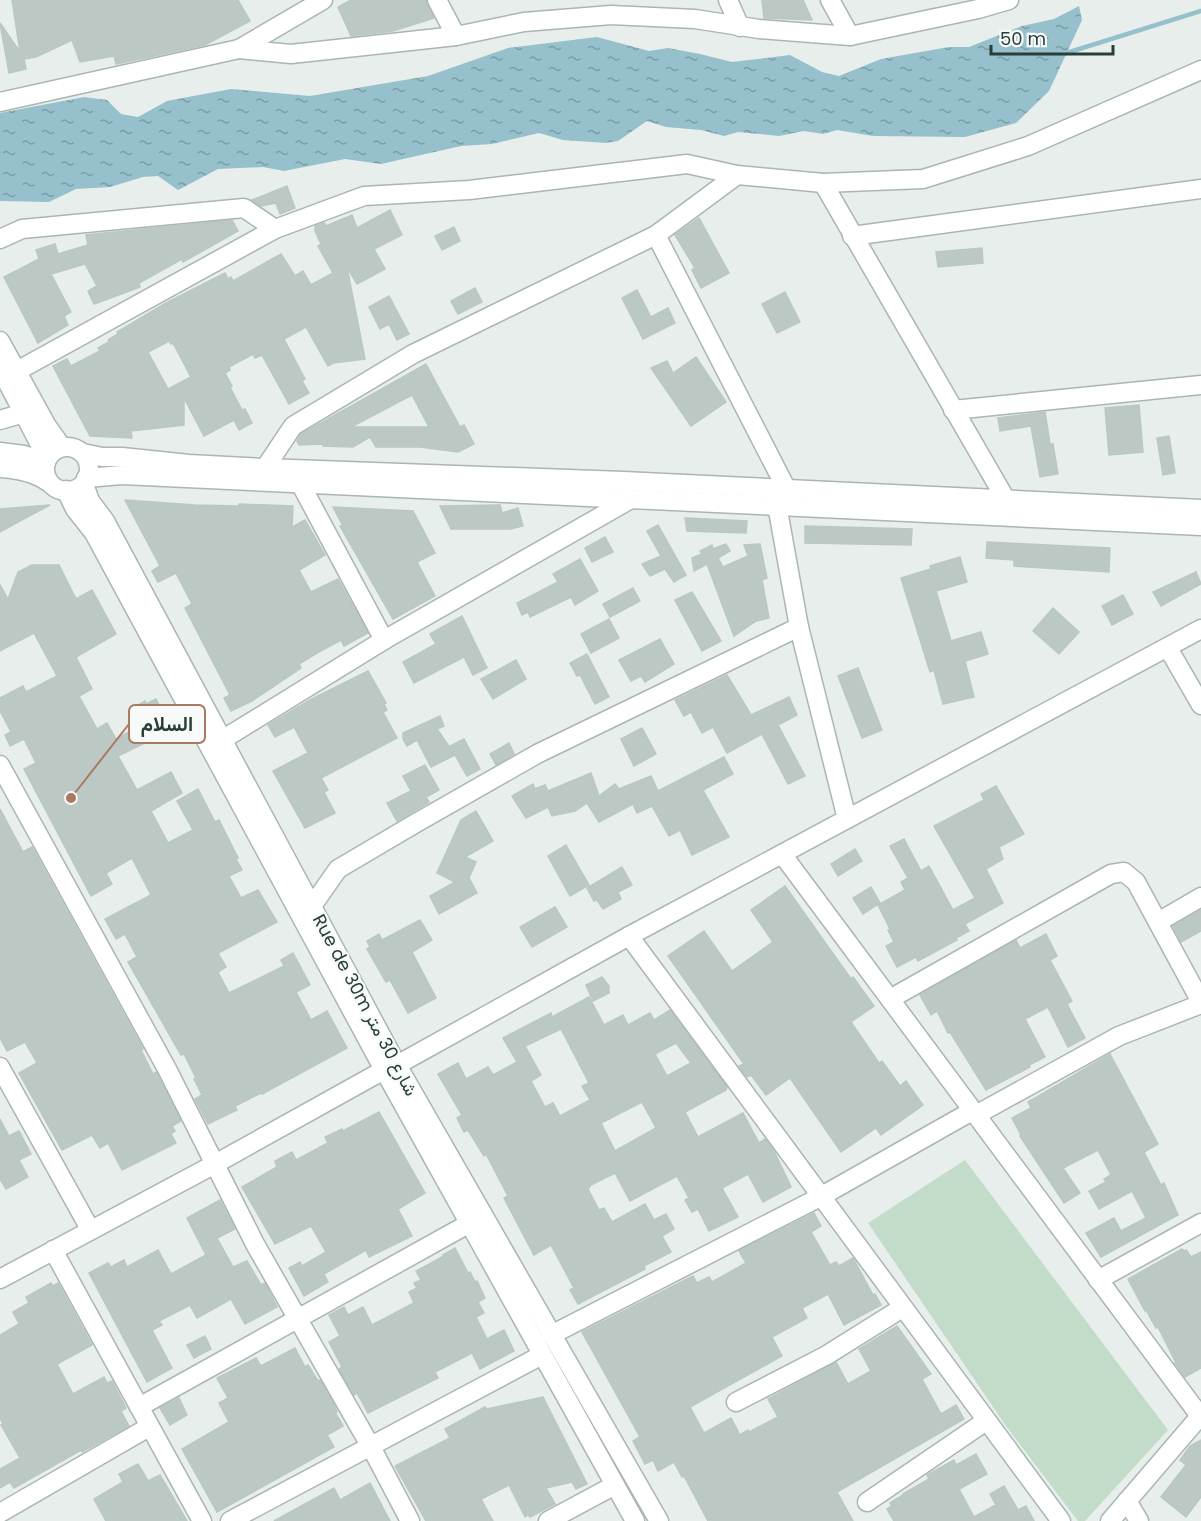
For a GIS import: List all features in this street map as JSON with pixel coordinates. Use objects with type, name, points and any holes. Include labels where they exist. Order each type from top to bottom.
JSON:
[{"type":"street","points":[[0,102],[239,49],[323,0]]},
{"type":"street","points":[[437,0],[456,36]]},
{"type":"street","points":[[728,0],[740,27]]},
{"type":"street","points":[[830,0],[850,36]]},
{"type":"street","points":[[239,49],[291,54],[456,36],[524,22],[611,15],[695,18],[740,27],[850,36],[978,9],[1009,0]]},
{"type":"street","points":[[8,369],[275,229],[363,196],[469,190],[687,164],[737,175],[823,183],[923,179],[1028,146],[1201,70]]},
{"type":"street","points":[[265,468],[293,426],[413,354],[656,235],[737,175]]},
{"type":"street","points":[[823,183],[1005,498]]},
{"type":"street","points":[[852,236],[1201,189]]},
{"type":"street","points":[[0,239],[22,229],[244,208],[275,229]]},
{"type":"street","points":[[656,235],[786,488]]},
{"type":"street","points":[[0,341],[24,413],[52,456]]},
{"type":"street","points":[[8,369],[47,426],[52,456],[45,469],[48,482]]},
{"type":"street","points":[[953,410],[1201,385]]},
{"type":"street","points":[[0,420],[24,413]]},
{"type":"street","points":[[0,452],[52,456],[76,449],[102,458],[122,457],[189,464],[265,468],[786,488],[1201,508]]},
{"type":"street","points":[[83,453],[88,465],[85,481]]},
{"type":"street","points":[[0,468],[39,475],[66,490],[85,481],[122,475],[1201,526]]},
{"type":"street","name":"Rue de 30m شارع 30 متر","points":[[85,481],[90,501],[105,521],[312,906],[390,1068],[470,1223],[635,1521]]},
{"type":"street","points":[[300,483],[384,640]]},
{"type":"street","name":"Rue de 30m شارع 30 متر","points":[[66,490],[75,509],[94,534],[390,1068],[551,1335],[659,1521]]},
{"type":"street","points":[[222,740],[384,640],[631,499]]},
{"type":"street","points":[[777,505],[799,627],[847,819]]},
{"type":"street","points":[[312,906],[338,869],[416,823],[537,754],[799,627]]},
{"type":"street","points":[[0,1279],[215,1164],[629,936],[1201,629]]},
{"type":"street","points":[[1168,648],[1201,705]]},
{"type":"street","points":[[0,765],[167,1069],[255,1244],[371,1447],[410,1521]]},
{"type":"street","points":[[782,854],[1200,1415],[1110,1521]]},
{"type":"street","points":[[551,1335],[820,1197],[1119,1036],[1201,1003],[1136,882],[1124,872],[1111,874],[890,999]]},
{"type":"street","points":[[1158,922],[1201,897]]},
{"type":"street","points":[[629,936],[1060,1521]]},
{"type":"street","points":[[0,1067],[5,1087],[90,1229]]},
{"type":"street","points":[[139,1407],[470,1223]]},
{"type":"street","points":[[1098,1280],[1201,1223]]},
{"type":"street","points":[[53,1250],[202,1521]]},
{"type":"street","points":[[736,1402],[827,1354],[902,1308]]},
{"type":"street","points":[[230,1521],[542,1355]]},
{"type":"street","points":[[867,1502],[986,1421]]},
{"type":"street","points":[[0,1513],[149,1426]]},
{"type":"street","points":[[548,1521],[615,1485]]},
{"type":"street","points":[[1127,1501],[1139,1521]]},
{"type":"green space","points":[[965,1160],[1168,1430],[1085,1521],[1078,1521],[1006,1426],[868,1223]]},
{"type":"water","points":[[1079,6],[1082,20],[1049,91],[1016,123],[965,137],[873,136],[837,130],[823,134],[804,131],[779,136],[738,132],[724,136],[701,130],[666,127],[647,121],[618,141],[606,143],[563,140],[539,133],[492,144],[461,146],[381,164],[345,159],[284,171],[263,167],[218,169],[178,190],[158,176],[143,177],[110,187],[76,189],[49,202],[0,201],[0,113],[84,97],[107,100],[121,114],[138,117],[167,101],[231,89],[310,96],[428,76],[508,48],[597,37],[649,51],[668,48],[732,62],[790,55],[822,72],[839,76],[881,59],[949,47],[969,47],[1022,26],[1054,19]]},
{"type":"building","points":[[12,0],[238,0],[250,21],[205,45],[116,64],[114,56],[80,62],[72,40],[36,57],[24,59],[26,69],[9,73],[0,23],[20,52]]},
{"type":"building","points":[[351,0],[426,0],[434,18],[393,31],[351,36],[338,7]]},
{"type":"building","points":[[762,0],[803,0],[812,20],[764,18]]},
{"type":"building","points":[[287,186],[295,208],[280,214],[276,203],[261,206],[252,200]]},
{"type":"building","points":[[390,210],[402,235],[374,249],[385,269],[357,284],[347,267],[365,359],[333,363],[328,366],[306,327],[284,339],[305,379],[302,381],[309,393],[289,404],[262,355],[255,358],[253,354],[229,367],[230,370],[225,373],[242,410],[245,409],[252,423],[239,430],[234,420],[204,436],[184,398],[184,425],[131,431],[132,438],[90,436],[53,366],[67,359],[71,366],[100,351],[98,348],[109,342],[108,340],[118,334],[117,332],[166,303],[225,273],[228,279],[231,277],[233,281],[281,254],[295,276],[303,271],[311,285],[333,273],[318,246],[321,244],[315,226],[324,223],[326,226],[352,215],[357,228]],"holes":[[[169,341],[173,343],[191,377],[168,389],[148,352]]]},
{"type":"building","points":[[699,218],[729,273],[701,288],[692,270],[695,268],[675,235]]},
{"type":"building","points":[[232,220],[238,231],[183,262],[182,259],[139,283],[140,287],[94,304],[88,291],[97,286],[85,264],[51,274],[71,312],[64,316],[68,325],[38,343],[4,277],[39,259],[36,250],[55,244],[58,254],[88,245],[86,235]]},
{"type":"building","points":[[454,227],[460,241],[442,250],[435,236]]},
{"type":"building","points":[[982,248],[983,263],[938,267],[936,252]]},
{"type":"building","points":[[475,288],[482,302],[458,314],[451,301]]},
{"type":"building","points":[[637,290],[651,317],[668,308],[675,323],[643,339],[622,298]]},
{"type":"building","points":[[785,292],[800,322],[777,333],[762,304]]},
{"type":"building","points":[[389,296],[409,334],[397,340],[389,324],[380,329],[369,307]]},
{"type":"building","points":[[696,357],[726,402],[691,426],[651,368],[667,361],[673,373]]},
{"type":"building","points":[[426,364],[460,427],[464,425],[474,444],[458,452],[420,447],[376,447],[370,437],[353,447],[323,446],[323,444],[299,445],[297,441],[301,434]],"holes":[[[412,395],[429,427],[351,427]]]},
{"type":"building","points":[[1139,405],[1143,452],[1109,455],[1105,408]]},
{"type":"building","points":[[1045,412],[1058,474],[1040,477],[1031,426],[1000,431],[998,418]]},
{"type":"building","points":[[1169,436],[1175,473],[1163,475],[1157,438]]},
{"type":"building","points":[[125,500],[195,505],[293,506],[292,527],[305,520],[325,555],[299,570],[311,592],[338,579],[368,633],[344,646],[341,640],[317,653],[299,664],[301,668],[252,701],[231,711],[224,698],[230,695],[185,608],[192,604],[176,573],[158,582],[152,571],[160,566]]},
{"type":"building","points":[[50,505],[18,522],[0,532],[0,509]]},
{"type":"building","points":[[500,505],[502,513],[518,508],[523,526],[510,529],[451,529],[440,506]]},
{"type":"building","points":[[333,507],[413,511],[435,553],[417,562],[435,596],[393,619],[340,526],[343,526]]},
{"type":"building","points":[[685,518],[747,521],[746,533],[687,531]]},
{"type":"building","points":[[658,525],[686,575],[674,582],[665,569],[650,576],[642,564],[661,556],[647,531]]},
{"type":"building","points":[[805,526],[912,529],[911,545],[805,543]]},
{"type":"building","points":[[605,537],[613,552],[592,562],[585,548]]},
{"type":"building","points":[[987,542],[1110,548],[1109,572],[1014,566],[1014,560],[986,558]]},
{"type":"building","points":[[726,544],[730,551],[718,558],[723,567],[748,556],[744,545],[760,544],[767,578],[762,580],[769,618],[756,621],[734,636],[707,564],[694,571],[692,558],[702,554],[700,551],[712,545],[713,549]]},
{"type":"building","points":[[960,557],[967,582],[936,591],[951,641],[981,632],[988,654],[965,661],[974,697],[943,704],[934,670],[930,672],[901,578]]},
{"type":"building","points":[[580,559],[598,591],[575,605],[571,597],[530,617],[528,612],[522,615],[517,603],[558,582],[553,574]]},
{"type":"building","points":[[32,565],[59,565],[76,599],[92,590],[116,634],[76,657],[92,689],[79,696],[97,729],[107,723],[116,739],[142,725],[133,708],[145,701],[146,704],[156,699],[172,730],[118,756],[137,790],[171,772],[182,793],[151,811],[168,843],[193,830],[177,801],[198,789],[215,822],[219,820],[238,858],[236,859],[242,870],[229,876],[241,898],[258,890],[277,922],[218,953],[226,967],[218,972],[229,993],[284,966],[281,960],[293,953],[310,985],[296,992],[311,1020],[327,1011],[347,1048],[235,1106],[237,1110],[208,1124],[195,1099],[202,1095],[194,1079],[196,1078],[128,962],[137,957],[125,934],[116,939],[105,919],[151,895],[132,858],[106,873],[112,884],[91,896],[24,769],[36,763],[24,739],[10,746],[5,735],[11,732],[0,711],[0,698],[23,686],[26,692],[57,676],[34,633],[0,651],[0,585],[8,599],[18,572]]},
{"type":"building","points":[[1196,572],[1201,584],[1161,606],[1153,592]]},
{"type":"building","points":[[633,588],[640,601],[610,617],[603,604]]},
{"type":"building","points":[[692,592],[721,641],[702,651],[675,600]]},
{"type":"building","points":[[1123,595],[1133,614],[1112,625],[1102,606]]},
{"type":"building","points":[[1053,608],[1079,632],[1059,654],[1033,631]]},
{"type":"building","points":[[462,616],[487,668],[473,675],[464,657],[414,683],[403,662],[436,644],[430,634]]},
{"type":"building","points":[[609,619],[619,638],[591,653],[581,634]]},
{"type":"building","points":[[660,639],[674,664],[645,682],[641,676],[631,681],[619,660]]},
{"type":"building","points":[[587,654],[609,697],[595,704],[580,675],[577,676],[570,663]]},
{"type":"building","points":[[516,660],[526,679],[493,699],[481,679]]},
{"type":"building","points":[[858,668],[882,730],[862,738],[838,676]]},
{"type":"building","points":[[368,671],[386,703],[384,704],[387,710],[383,712],[397,738],[321,778],[328,790],[324,792],[335,813],[305,828],[273,771],[308,753],[294,727],[275,737],[268,725],[310,700]]},
{"type":"building","points":[[727,675],[751,715],[789,697],[797,715],[778,725],[805,776],[788,784],[762,734],[727,753],[713,727],[702,733],[691,712],[684,716],[675,700]]},
{"type":"building","points":[[440,716],[444,726],[437,729],[455,755],[431,767],[417,740],[407,746],[403,733]]},
{"type":"building","points":[[642,728],[656,754],[634,766],[621,739]]},
{"type":"building","points":[[464,739],[480,769],[467,776],[450,746]]},
{"type":"building","points":[[509,743],[514,754],[496,765],[490,754]]},
{"type":"building","points":[[724,757],[733,774],[703,790],[729,837],[692,855],[680,830],[669,836],[652,806],[637,813],[633,804],[599,822],[587,803],[575,811],[552,816],[548,807],[526,818],[512,796],[533,784],[535,789],[545,785],[548,791],[591,773],[599,796],[615,784],[619,789],[651,776],[658,791]]},
{"type":"building","points":[[425,765],[439,790],[426,797],[429,802],[397,821],[387,803],[411,791],[403,776]]},
{"type":"building","points":[[996,786],[1024,834],[999,847],[1003,859],[986,869],[1003,903],[965,924],[969,931],[956,938],[957,940],[918,961],[916,957],[897,967],[886,946],[894,942],[878,905],[905,890],[901,882],[908,878],[890,846],[904,839],[921,871],[929,866],[953,910],[975,898],[934,826],[984,800],[981,794]]},
{"type":"building","points":[[0,809],[23,852],[32,847],[143,1049],[141,1050],[153,1074],[156,1072],[181,1121],[172,1126],[175,1131],[171,1134],[176,1143],[122,1170],[108,1143],[100,1148],[92,1135],[62,1150],[19,1073],[37,1063],[25,1042],[7,1051],[0,1038]]},
{"type":"building","points":[[476,811],[493,841],[465,857],[476,862],[469,878],[477,893],[439,914],[430,896],[455,882],[437,873],[461,820]]},
{"type":"building","points":[[566,845],[589,885],[570,896],[548,856]]},
{"type":"building","points":[[855,849],[862,861],[838,876],[831,864]]},
{"type":"building","points":[[622,867],[632,885],[618,892],[621,899],[603,909],[597,900],[594,901],[587,888]]},
{"type":"building","points":[[785,886],[851,979],[853,977],[874,1006],[851,1022],[879,1063],[882,1061],[900,1086],[906,1081],[923,1105],[881,1135],[876,1128],[841,1152],[790,1078],[766,1095],[751,1075],[747,1077],[739,1066],[744,1064],[668,956],[704,931],[732,971],[773,942],[751,910]]},
{"type":"building","points":[[871,887],[880,903],[863,914],[853,898]]},
{"type":"building","points":[[555,907],[567,927],[532,947],[520,927]]},
{"type":"building","points":[[1201,910],[1201,931],[1181,942],[1173,926]]},
{"type":"building","points":[[420,920],[432,940],[412,952],[436,998],[408,1013],[390,980],[386,982],[367,949],[370,947],[367,941],[379,934],[382,940]]},
{"type":"building","points":[[1046,934],[1057,956],[1050,960],[1072,1001],[1067,1004],[1085,1038],[1068,1047],[1048,1007],[1025,1019],[1045,1057],[986,1090],[950,1032],[948,1033],[937,1011],[931,1015],[920,995],[1016,940],[1020,948]]},
{"type":"building","points":[[602,977],[609,986],[609,993],[593,1001],[586,985]]},
{"type":"building","points":[[589,997],[604,1025],[623,1015],[628,1025],[650,1013],[654,1020],[670,1010],[727,1087],[726,1090],[685,1112],[698,1137],[743,1113],[759,1143],[765,1139],[773,1149],[791,1187],[763,1202],[748,1174],[722,1188],[738,1217],[709,1231],[698,1209],[692,1212],[685,1200],[689,1198],[677,1176],[630,1201],[615,1173],[591,1185],[588,1189],[599,1210],[604,1208],[612,1222],[645,1204],[654,1220],[666,1214],[674,1229],[662,1236],[671,1252],[644,1266],[645,1269],[578,1304],[570,1290],[574,1288],[551,1245],[534,1255],[504,1198],[508,1196],[486,1154],[484,1156],[468,1130],[464,1132],[457,1118],[462,1115],[438,1074],[458,1063],[466,1079],[488,1067],[493,1075],[517,1062],[503,1038],[551,1013],[552,1017]],"holes":[[[561,1029],[589,1083],[582,1086],[590,1100],[560,1116],[553,1103],[545,1107],[531,1081],[541,1075],[525,1046]],[[676,1043],[691,1063],[667,1076],[655,1054]],[[642,1102],[656,1128],[615,1151],[601,1123]]]},
{"type":"building","points":[[1110,1054],[1158,1144],[1144,1152],[1161,1185],[1164,1183],[1178,1215],[1101,1257],[1086,1233],[1114,1218],[1121,1231],[1146,1218],[1132,1191],[1099,1209],[1089,1191],[1106,1182],[1104,1179],[1111,1175],[1098,1150],[1063,1168],[1080,1193],[1064,1203],[1020,1136],[1012,1118],[1031,1108],[1028,1102]]},
{"type":"building","points":[[379,1112],[425,1193],[398,1209],[412,1236],[369,1257],[366,1250],[324,1274],[328,1282],[304,1296],[289,1268],[300,1262],[302,1266],[326,1252],[311,1226],[275,1244],[242,1187],[277,1167],[275,1161],[292,1152],[296,1160],[328,1143],[325,1137],[342,1129],[343,1131]]},
{"type":"building","points":[[0,1119],[9,1136],[19,1131],[31,1154],[19,1160],[28,1177],[6,1189],[0,1179]]},
{"type":"building","points":[[220,1200],[235,1229],[217,1238],[233,1267],[247,1261],[261,1285],[265,1283],[277,1307],[245,1324],[231,1299],[197,1318],[190,1305],[159,1321],[162,1325],[152,1330],[172,1368],[147,1382],[89,1273],[108,1263],[111,1267],[124,1260],[127,1267],[158,1250],[171,1274],[206,1255],[187,1218]]},
{"type":"building","points":[[814,1213],[821,1226],[811,1232],[830,1265],[836,1262],[839,1266],[853,1258],[881,1305],[844,1325],[828,1294],[802,1308],[807,1318],[772,1337],[782,1356],[690,1407],[704,1433],[731,1418],[740,1435],[778,1417],[768,1399],[836,1362],[848,1384],[871,1371],[859,1349],[897,1326],[931,1374],[922,1379],[941,1414],[956,1405],[964,1419],[837,1492],[853,1521],[708,1521],[674,1462],[658,1471],[653,1460],[645,1464],[633,1441],[640,1437],[582,1332],[693,1276],[697,1283],[709,1277],[712,1282],[746,1263],[739,1251]]},
{"type":"building","points":[[455,1248],[468,1273],[470,1272],[475,1282],[477,1281],[485,1298],[478,1302],[484,1313],[476,1317],[487,1339],[504,1330],[514,1351],[480,1369],[472,1353],[435,1372],[438,1378],[368,1413],[357,1393],[354,1395],[339,1369],[342,1367],[329,1342],[340,1336],[329,1315],[344,1307],[348,1315],[363,1307],[372,1325],[414,1303],[409,1292],[417,1288],[414,1283],[421,1280],[416,1271]]},
{"type":"building","points":[[1182,1249],[1186,1250],[1191,1257],[1201,1252],[1201,1368],[1185,1377],[1128,1279]]},
{"type":"building","points":[[51,1283],[53,1286],[58,1283],[92,1345],[57,1364],[73,1394],[104,1377],[107,1383],[112,1381],[126,1408],[121,1411],[129,1426],[14,1488],[10,1482],[0,1488],[0,1469],[20,1458],[1,1425],[3,1424],[0,1418],[0,1335],[19,1324],[13,1312],[29,1303],[26,1297]]},
{"type":"building","points":[[205,1336],[211,1349],[194,1358],[187,1345]]},
{"type":"building","points":[[295,1348],[305,1367],[308,1365],[318,1381],[320,1380],[343,1426],[327,1435],[334,1447],[217,1512],[182,1449],[229,1422],[219,1403],[228,1398],[217,1378],[256,1358],[261,1366]]},
{"type":"building","points":[[543,1397],[587,1484],[576,1489],[572,1482],[546,1488],[555,1504],[530,1517],[528,1515],[525,1517],[509,1485],[481,1499],[493,1521],[426,1521],[395,1466],[450,1438],[445,1429],[485,1407],[487,1409]]},
{"type":"building","points":[[179,1398],[187,1415],[170,1425],[160,1408]]},
{"type":"building","points":[[1201,1440],[1201,1497],[1186,1517],[1161,1497],[1186,1465],[1180,1460],[1190,1446]]},
{"type":"building","points":[[976,1454],[987,1474],[959,1489],[974,1517],[996,1505],[990,1494],[1004,1486],[1018,1510],[1026,1506],[1034,1521],[894,1521],[887,1509],[892,1506],[890,1503],[929,1479],[927,1475],[954,1460],[956,1465]]},
{"type":"building","points":[[138,1464],[148,1481],[160,1475],[187,1521],[106,1521],[94,1499],[123,1482],[119,1474]]},
{"type":"building","points":[[370,1483],[390,1521],[274,1521],[334,1488],[340,1500]]},
{"type":"waterway","points":[[1060,55],[1201,11]]},
{"type":"place","name":"السلام","points":[[71,798]]}]
